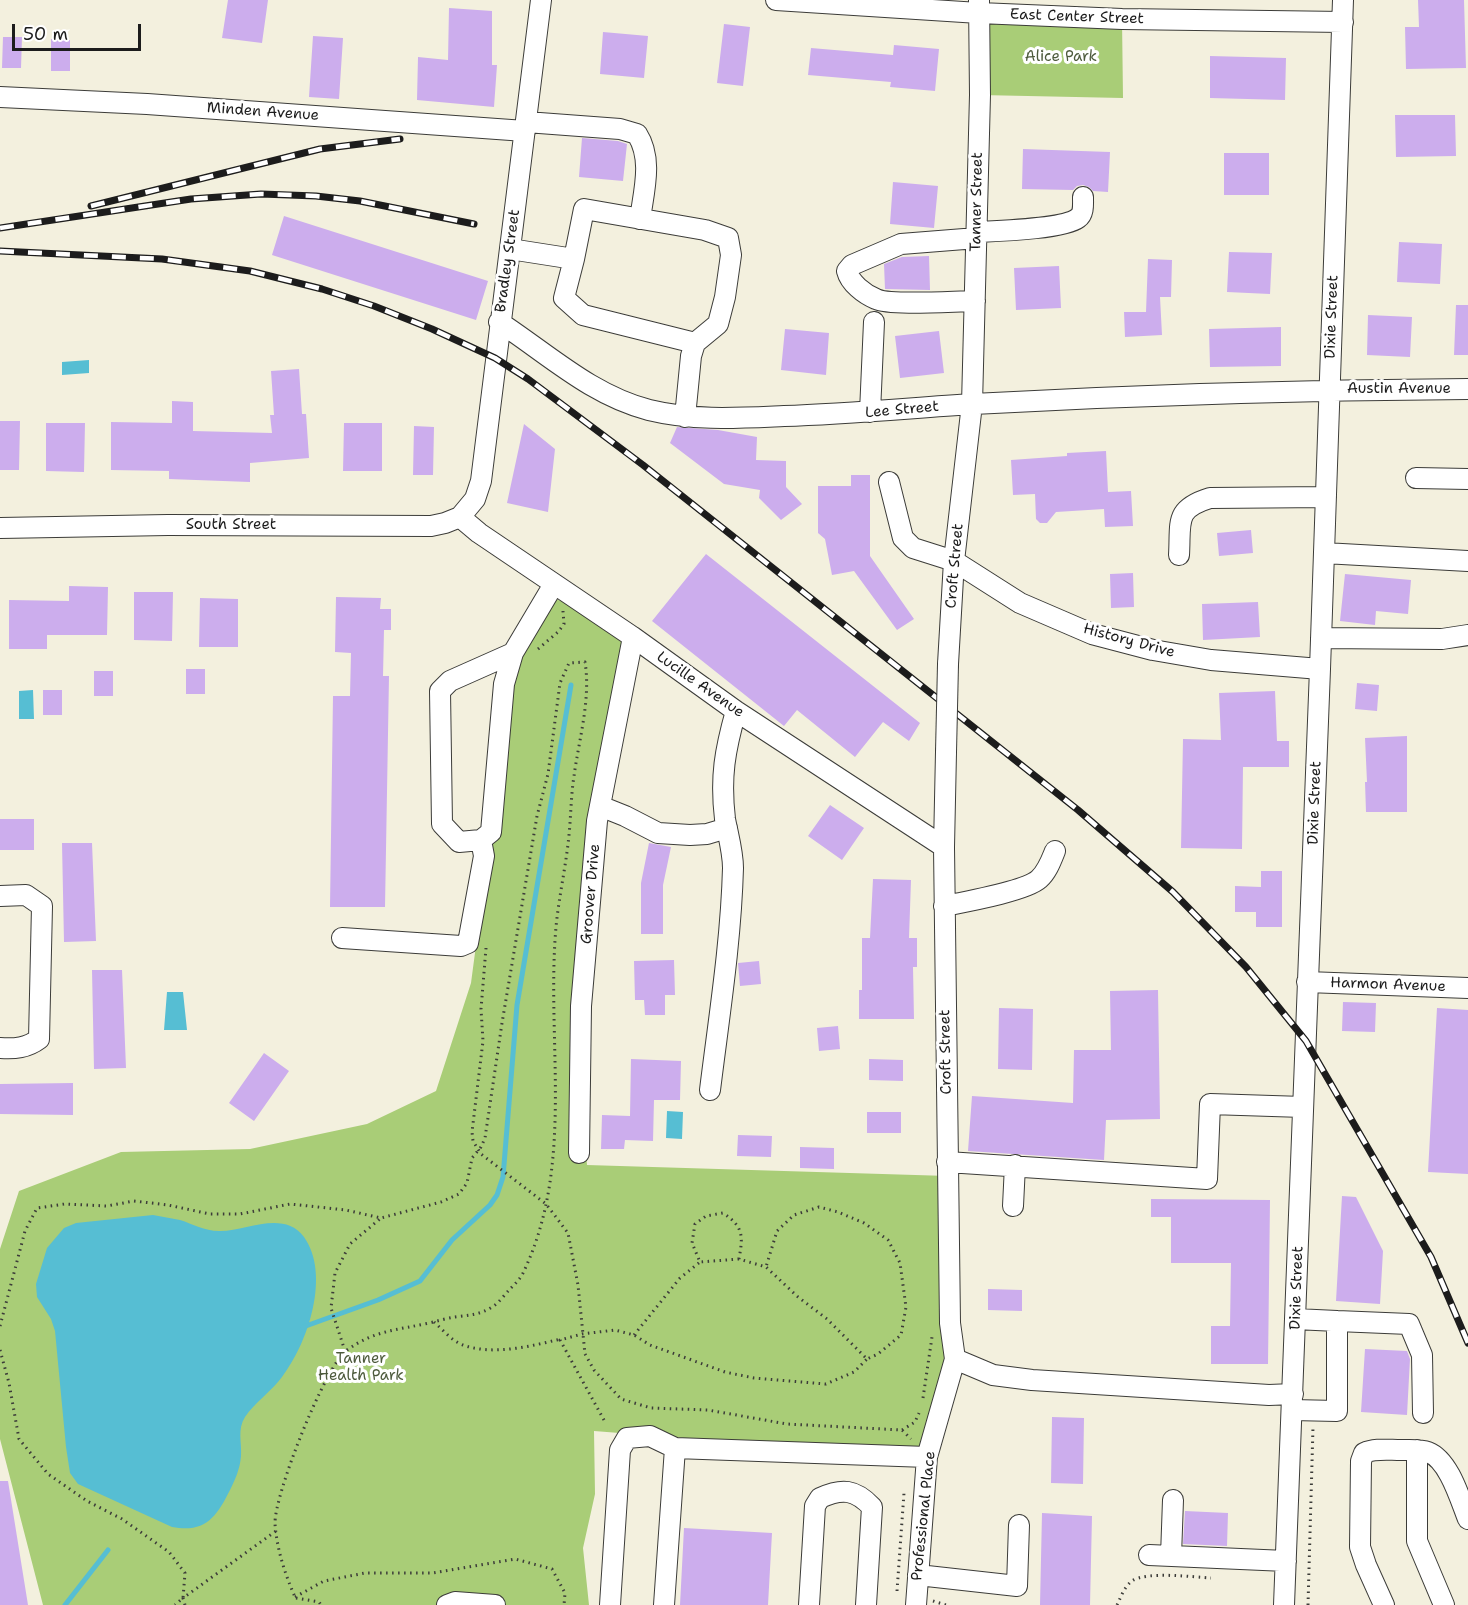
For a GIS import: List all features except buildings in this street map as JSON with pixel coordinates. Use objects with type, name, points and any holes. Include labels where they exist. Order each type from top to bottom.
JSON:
[{"type":"street","name":"Bradley Street","points":[[460,517],[475,499],[481,482],[499,322],[541,0]]},
{"type":"street","name":"East Center Street","points":[[776,0],[979,7],[1122,19],[1343,22]]},
{"type":"street","name":"Dixie Street","points":[[1284,1605],[1343,0]]},
{"type":"street","name":"Tanner Street","points":[[972,404],[980,95],[979,7]]},
{"type":"street","name":"Minden Avenue","points":[[0,97],[526,127],[620,129],[637,134],[644,146],[646,166],[640,219]]},
{"type":"street","points":[[975,301],[878,300],[855,284],[849,278],[848,271],[852,265],[901,244],[1043,228],[1077,220],[1082,214],[1083,196]]},
{"type":"street","points":[[686,417],[691,356],[695,343],[718,324],[725,297],[731,255],[728,238],[705,230],[584,209],[564,298],[583,315],[695,343]]},
{"type":"street","points":[[510,249],[574,260]]},
{"type":"street","name":"Lee Street","points":[[499,322],[598,390],[646,409],[686,417],[723,419],[870,412],[972,404],[1329,389]]},
{"type":"street","points":[[870,412],[874,322]]},
{"type":"street","name":"Austin Avenue","points":[[1329,389],[1468,389]]},
{"type":"street","name":"Croft Street","points":[[955,1359],[950,1323],[944,847],[948,664],[954,561],[972,404]]},
{"type":"street","points":[[1416,478],[1468,479]]},
{"type":"street","name":"History Drive","points":[[889,482],[903,538],[913,548],[954,561],[1020,603],[1092,634],[1153,650],[1211,660],[1320,669]]},
{"type":"street","points":[[1179,555],[1181,516],[1192,503],[1210,498],[1326,497]]},
{"type":"street","name":"South Street","points":[[0,528],[168,525],[431,526],[460,517]]},
{"type":"street","name":"Lucille Avenue","points":[[460,517],[479,533],[633,637],[736,711],[944,847]]},
{"type":"street","points":[[1324,553],[1468,561]]},
{"type":"street","points":[[513,653],[450,681],[440,691],[442,824],[459,842],[481,840],[491,832],[504,684],[513,653],[554,584]]},
{"type":"street","points":[[1321,638],[1442,639],[1468,635]]},
{"type":"street","name":"Groover Drive","points":[[579,1153],[580,1006],[600,806],[633,637]]},
{"type":"street","points":[[710,1090],[727,950],[733,865],[722,780],[726,746],[736,711]]},
{"type":"street","points":[[600,806],[658,833],[690,836],[727,828]]},
{"type":"street","points":[[342,938],[461,946],[468,943],[484,856],[481,840]]},
{"type":"street","points":[[944,906],[1000,894],[1038,881],[1049,866],[1055,851]]},
{"type":"street","points":[[0,896],[26,895],[42,906],[39,1038],[29,1046],[14,1049],[0,1048]]},
{"type":"street","name":"Harmon Avenue","points":[[1307,982],[1468,988]]},
{"type":"street","points":[[947,1162],[1207,1179],[1210,1104],[1303,1107]]},
{"type":"street","points":[[1013,1206],[1015,1165]]},
{"type":"street","points":[[1295,1319],[1409,1324],[1422,1355],[1423,1413]]},
{"type":"street","points":[[955,1359],[993,1375],[1032,1380],[1269,1395],[1337,1412],[1337,1322]]},
{"type":"street","name":"Professional Place","points":[[916,1603],[918,1456],[955,1359]]},
{"type":"street","points":[[610,1605],[620,1450],[627,1438],[650,1436],[675,1448],[918,1456]]},
{"type":"street","points":[[664,1605],[675,1448]]},
{"type":"street","points":[[1384,1605],[1360,1548],[1361,1461],[1364,1453],[1371,1450],[1417,1450],[1427,1451],[1438,1457],[1447,1470],[1468,1519]]},
{"type":"street","points":[[1417,1450],[1417,1541],[1444,1605]]},
{"type":"street","points":[[809,1605],[815,1506],[820,1498],[834,1492],[849,1492],[862,1497],[872,1507],[866,1605]]},
{"type":"street","points":[[1172,1556],[1173,1500]]},
{"type":"street","points":[[918,1575],[1017,1586],[1019,1525]]},
{"type":"street","points":[[1149,1555],[1286,1561]]},
{"type":"street","points":[[447,1605],[455,1602],[495,1605]]},
{"type":"path","points":[[295,1597],[281,1561],[275,1521],[283,1484],[325,1381],[345,1351],[383,1331],[454,1317],[472,1316],[493,1307],[523,1275],[540,1235],[556,1135],[553,991],[556,926],[569,837],[572,785],[585,708],[587,677],[585,662],[569,663],[560,682],[548,774],[537,816],[484,1143],[472,1158],[467,1183],[459,1194],[441,1202],[381,1218],[350,1244],[335,1273],[331,1308],[345,1351]]},
{"type":"path","points":[[491,1162],[546,1204],[568,1233],[578,1285],[585,1354],[594,1370],[621,1399],[651,1408],[708,1410],[787,1424],[902,1430],[915,1422],[922,1406],[932,1327]]},
{"type":"path","points":[[0,1326],[26,1231],[37,1208],[65,1204],[107,1206],[134,1201],[210,1214],[240,1215],[290,1204],[346,1210],[381,1218]]},
{"type":"path","points":[[434,1322],[450,1337],[464,1345],[493,1350],[530,1347],[582,1334],[615,1330],[634,1335],[650,1345],[725,1371],[754,1378],[826,1384],[854,1372],[867,1359],[878,1354],[901,1335],[906,1307],[900,1263],[888,1240],[864,1223],[819,1207],[794,1215],[777,1232],[766,1267]]},
{"type":"path","points":[[700,1262],[692,1243],[695,1224],[706,1216],[723,1213],[735,1221],[741,1232],[739,1259]]},
{"type":"path","points":[[634,1335],[680,1278],[700,1262],[739,1259],[766,1267],[798,1297],[827,1319],[867,1359]]},
{"type":"path","points":[[563,1339],[560,1340],[604,1420]]},
{"type":"path","points":[[0,1350],[9,1383],[19,1438],[48,1474],[87,1501],[122,1519],[169,1551],[185,1573],[183,1598],[185,1605]]},
{"type":"path","points":[[1308,1605],[1314,1430],[1312,1423]]},
{"type":"path","points":[[902,1430],[910,1438],[918,1456]]},
{"type":"path","points":[[905,1486],[898,1565],[898,1598],[916,1603],[933,1600],[946,1605]]},
{"type":"path","points":[[175,1605],[276,1531]]},
{"type":"path","points":[[295,1597],[324,1581],[365,1573],[433,1573],[515,1559],[552,1569],[565,1593],[564,1605]]},
{"type":"path","points":[[1117,1605],[1132,1580],[1149,1576],[1218,1578]]},
{"type":"path","points":[[295,1597],[319,1602],[321,1605]]},
{"type":"green space","name":"Alice Park","points":[[979,13],[1122,19],[1123,98],[980,95]]},
{"type":"green space","name":"Tanner Health Park","points":[[546,597],[566,602],[633,637],[597,821],[576,953],[579,1080],[587,1165],[948,1176],[955,1359],[927,1457],[594,1431],[595,1494],[583,1548],[589,1605],[43,1605],[0,1439],[0,1249],[19,1191],[121,1152],[250,1149],[367,1124],[436,1091],[471,983],[491,832],[504,684]]},
{"type":"water","points":[[89,360],[89,373],[62,375],[62,362]]},
{"type":"water","points":[[33,690],[34,719],[19,719],[19,691]]},
{"type":"water","points":[[167,992],[183,992],[187,1030],[164,1030]]},
{"type":"water","points":[[667,1111],[683,1112],[682,1139],[666,1138]]},
{"type":"water","points":[[153,1215],[180,1220],[214,1231],[263,1224],[286,1224],[304,1237],[312,1253],[316,1270],[316,1289],[308,1328],[292,1363],[245,1417],[240,1431],[240,1465],[225,1500],[214,1516],[193,1528],[172,1527],[78,1484],[70,1473],[55,1331],[51,1319],[37,1297],[36,1284],[47,1248],[64,1228],[76,1223]]},
{"type":"waterway","points":[[303,1327],[378,1300],[420,1281],[452,1240],[490,1205],[497,1195],[503,1177],[517,1005],[571,685]]},
{"type":"waterway","points":[[65,1605],[108,1550]]},
{"type":"railway","points":[[91,206],[320,149],[400,139]]},
{"type":"railway","points":[[0,228],[191,199],[261,194],[316,196],[360,201],[474,224]]},
{"type":"railway","points":[[0,251],[162,259],[250,271],[322,289],[374,306],[495,358],[528,379],[643,465],[1078,810],[1173,892],[1246,967],[1306,1041],[1431,1257],[1468,1343]]}]
